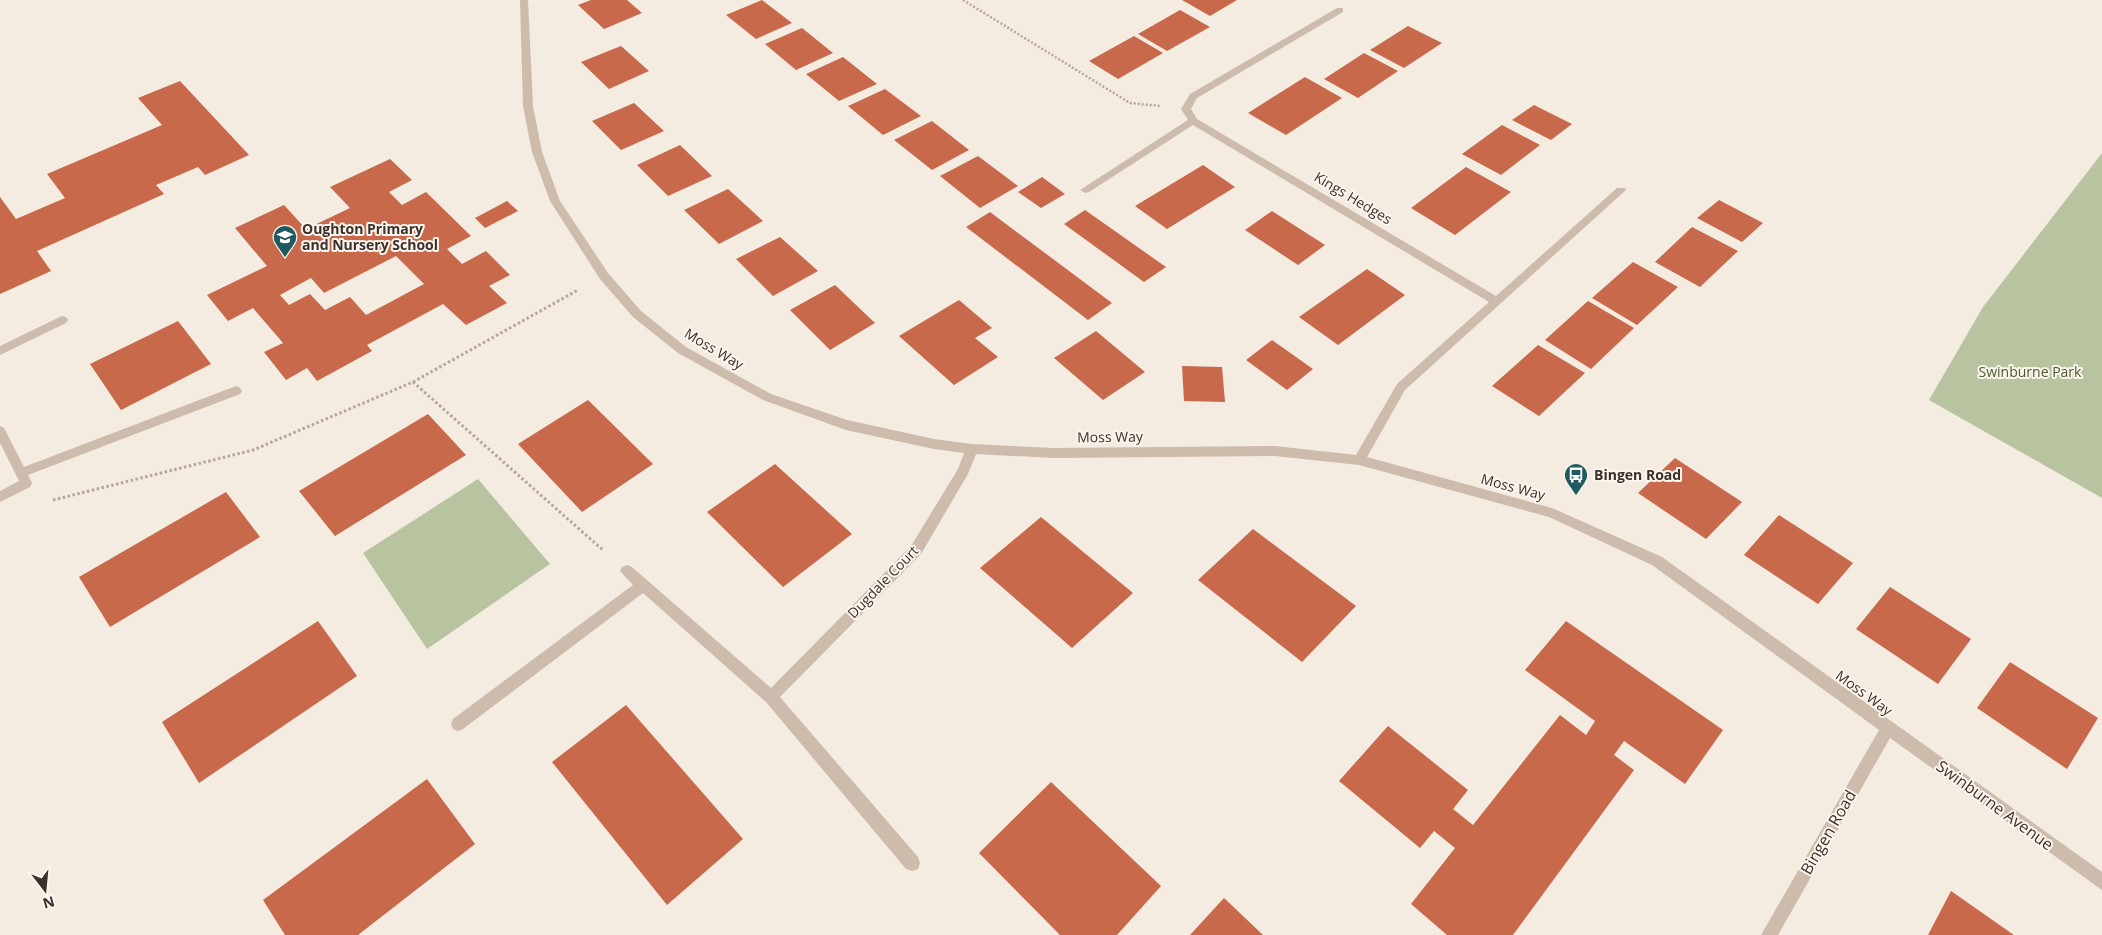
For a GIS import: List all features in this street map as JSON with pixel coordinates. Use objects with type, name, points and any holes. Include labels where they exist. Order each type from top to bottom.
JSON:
[{"type":"street","name":"Moss Way","points":[[524,0],[528,106],[537,152],[555,201],[604,276],[637,314],[682,350],[767,397],[846,425],[934,444],[972,449],[1054,453],[1275,451],[1359,460],[1552,513],[1657,561],[1888,728]]},
{"type":"street","points":[[1186,109],[1193,96],[1340,10]]},
{"type":"street","name":"Kings Hedges","points":[[1186,109],[1193,121],[1496,302]]},
{"type":"street","points":[[1085,190],[1193,121]]},
{"type":"street","points":[[1359,460],[1400,388],[1621,190]]},
{"type":"street","points":[[0,351],[62,320]]},
{"type":"street","points":[[21,472],[236,391]]},
{"type":"street","points":[[0,432],[26,483],[0,497]]},
{"type":"street","name":"Dugdale Court","points":[[771,697],[916,550],[964,470],[972,449]]},
{"type":"street","points":[[627,572],[771,697],[912,863]]},
{"type":"street","points":[[458,724],[643,585]]},
{"type":"street","name":"Swinburne Avenue","points":[[1888,728],[2102,882]]},
{"type":"street","name":"Bingen Road","points":[[1769,935],[1888,728]]},
{"type":"path","points":[[963,0],[1130,104],[1186,109]]},
{"type":"path","points":[[49,500],[253,450],[414,382],[604,276]]},
{"type":"path","points":[[414,382],[627,572]]},
{"type":"green space","name":"Swinburne Park","points":[[2102,153],[2102,498],[1929,400],[1983,307]]},
{"type":"green space","points":[[478,479],[550,564],[427,649],[363,553]]},
{"type":"building","points":[[591,0],[627,0],[642,13],[604,29],[578,5]]},
{"type":"building","points":[[762,0],[792,23],[756,39],[726,15]]},
{"type":"building","points":[[1182,0],[1237,0],[1210,16]]},
{"type":"building","points":[[1180,10],[1210,27],[1167,51],[1138,34]]},
{"type":"building","points":[[1408,26],[1442,43],[1404,68],[1370,50]]},
{"type":"building","points":[[802,28],[833,53],[796,70],[765,44]]},
{"type":"building","points":[[1134,36],[1163,53],[1118,79],[1089,61]]},
{"type":"building","points":[[621,46],[649,71],[609,89],[581,62]]},
{"type":"building","points":[[1364,53],[1398,71],[1358,98],[1324,79]]},
{"type":"building","points":[[843,57],[877,84],[839,101],[806,74]]},
{"type":"building","points":[[1305,77],[1342,98],[1286,135],[1248,113]]},
{"type":"building","points":[[180,81],[249,155],[205,175],[198,167],[156,185],[164,194],[37,251],[51,271],[0,294],[0,197],[16,219],[65,198],[47,174],[162,125],[138,98]]},
{"type":"building","points":[[885,89],[921,116],[883,135],[848,106]]},
{"type":"building","points":[[634,103],[664,131],[621,150],[592,121]]},
{"type":"building","points":[[1534,105],[1572,124],[1551,140],[1512,120]]},
{"type":"building","points":[[932,121],[969,150],[932,170],[894,140]]},
{"type":"building","points":[[1502,125],[1540,145],[1501,175],[1462,154]]},
{"type":"building","points":[[680,145],[712,176],[668,196],[637,165]]},
{"type":"building","points":[[978,156],[1018,186],[980,208],[940,176]]},
{"type":"building","points":[[390,159],[412,180],[389,192],[402,205],[426,192],[471,236],[447,249],[462,264],[486,251],[510,275],[489,286],[507,303],[466,325],[443,304],[367,345],[372,351],[317,381],[307,368],[286,380],[264,352],[283,343],[253,308],[228,321],[207,295],[267,266],[235,228],[284,205],[306,229],[350,208],[330,187]],"holes":[[[396,256],[424,284],[366,315],[350,297],[325,310],[310,294],[289,305],[280,295],[311,278],[324,293]]]},
{"type":"building","points":[[1203,165],[1235,187],[1167,229],[1135,206]]},
{"type":"building","points":[[1466,167],[1511,192],[1455,235],[1411,208]]},
{"type":"building","points":[[1042,177],[1065,194],[1041,208],[1018,192]]},
{"type":"building","points":[[728,189],[763,221],[719,244],[684,210]]},
{"type":"building","points":[[1719,200],[1763,223],[1742,242],[1697,218]]},
{"type":"building","points":[[507,201],[518,211],[485,228],[475,218]]},
{"type":"building","points":[[1085,210],[1166,267],[1144,282],[1064,224]]},
{"type":"building","points":[[1272,211],[1325,245],[1298,265],[1245,230]]},
{"type":"building","points":[[990,212],[1112,303],[1088,320],[966,227]]},
{"type":"building","points":[[1692,227],[1738,251],[1700,287],[1655,262]]},
{"type":"building","points":[[780,237],[818,271],[773,296],[736,259]]},
{"type":"building","points":[[1633,262],[1678,287],[1637,325],[1592,298]]},
{"type":"building","points":[[1367,269],[1405,295],[1338,345],[1299,317]]},
{"type":"building","points":[[835,285],[875,323],[830,350],[790,310]]},
{"type":"building","points":[[959,300],[992,328],[975,338],[998,357],[954,385],[899,336]]},
{"type":"building","points":[[1588,301],[1634,328],[1591,369],[1545,340]]},
{"type":"building","points":[[178,321],[211,364],[121,410],[90,364]]},
{"type":"building","points":[[1096,331],[1145,372],[1103,400],[1054,358]]},
{"type":"building","points":[[1272,340],[1313,369],[1287,390],[1246,360]]},
{"type":"building","points":[[1538,345],[1585,373],[1539,416],[1492,386]]},
{"type":"building","points":[[1182,366],[1222,367],[1225,402],[1184,401]]},
{"type":"building","points":[[588,400],[653,464],[582,512],[518,444]]},
{"type":"building","points":[[428,414],[466,455],[335,536],[299,491]]},
{"type":"building","points":[[1675,458],[1742,502],[1706,539],[1638,493]]},
{"type":"building","points":[[775,464],[852,534],[783,587],[707,512]]},
{"type":"building","points":[[226,492],[260,537],[110,627],[79,577]]},
{"type":"building","points":[[1779,515],[1853,563],[1818,604],[1744,555]]},
{"type":"building","points":[[1041,517],[1133,593],[1072,648],[980,568]]},
{"type":"building","points":[[1253,529],[1356,606],[1302,662],[1198,580]]},
{"type":"building","points":[[1890,587],[1971,639],[1938,684],[1856,629]]},
{"type":"building","points":[[318,621],[357,676],[199,783],[162,722]]},
{"type":"building","points":[[1566,621],[1723,730],[1685,784],[1624,741],[1614,755],[1634,770],[1513,935],[1447,935],[1411,904],[1455,848],[1434,831],[1420,848],[1339,781],[1388,726],[1468,790],[1453,809],[1473,825],[1560,715],[1586,735],[1595,721],[1525,670]]},
{"type":"building","points":[[2010,662],[2098,718],[2067,769],[1977,708]]},
{"type":"building","points":[[626,705],[743,839],[667,905],[552,762]]},
{"type":"building","points":[[427,779],[475,844],[358,935],[285,935],[263,900]]},
{"type":"building","points":[[1051,782],[1161,886],[1117,935],[1060,935],[979,853]]},
{"type":"building","points":[[1951,891],[2011,933],[2014,935],[1928,935]]},
{"type":"building","points":[[1224,898],[1263,935],[1190,935]]},
{"type":"place","name":"Oughton Primary and Nursery School","points":[[285,258]]},
{"type":"place","name":"Bingen Road","points":[[1576,496]]}]
